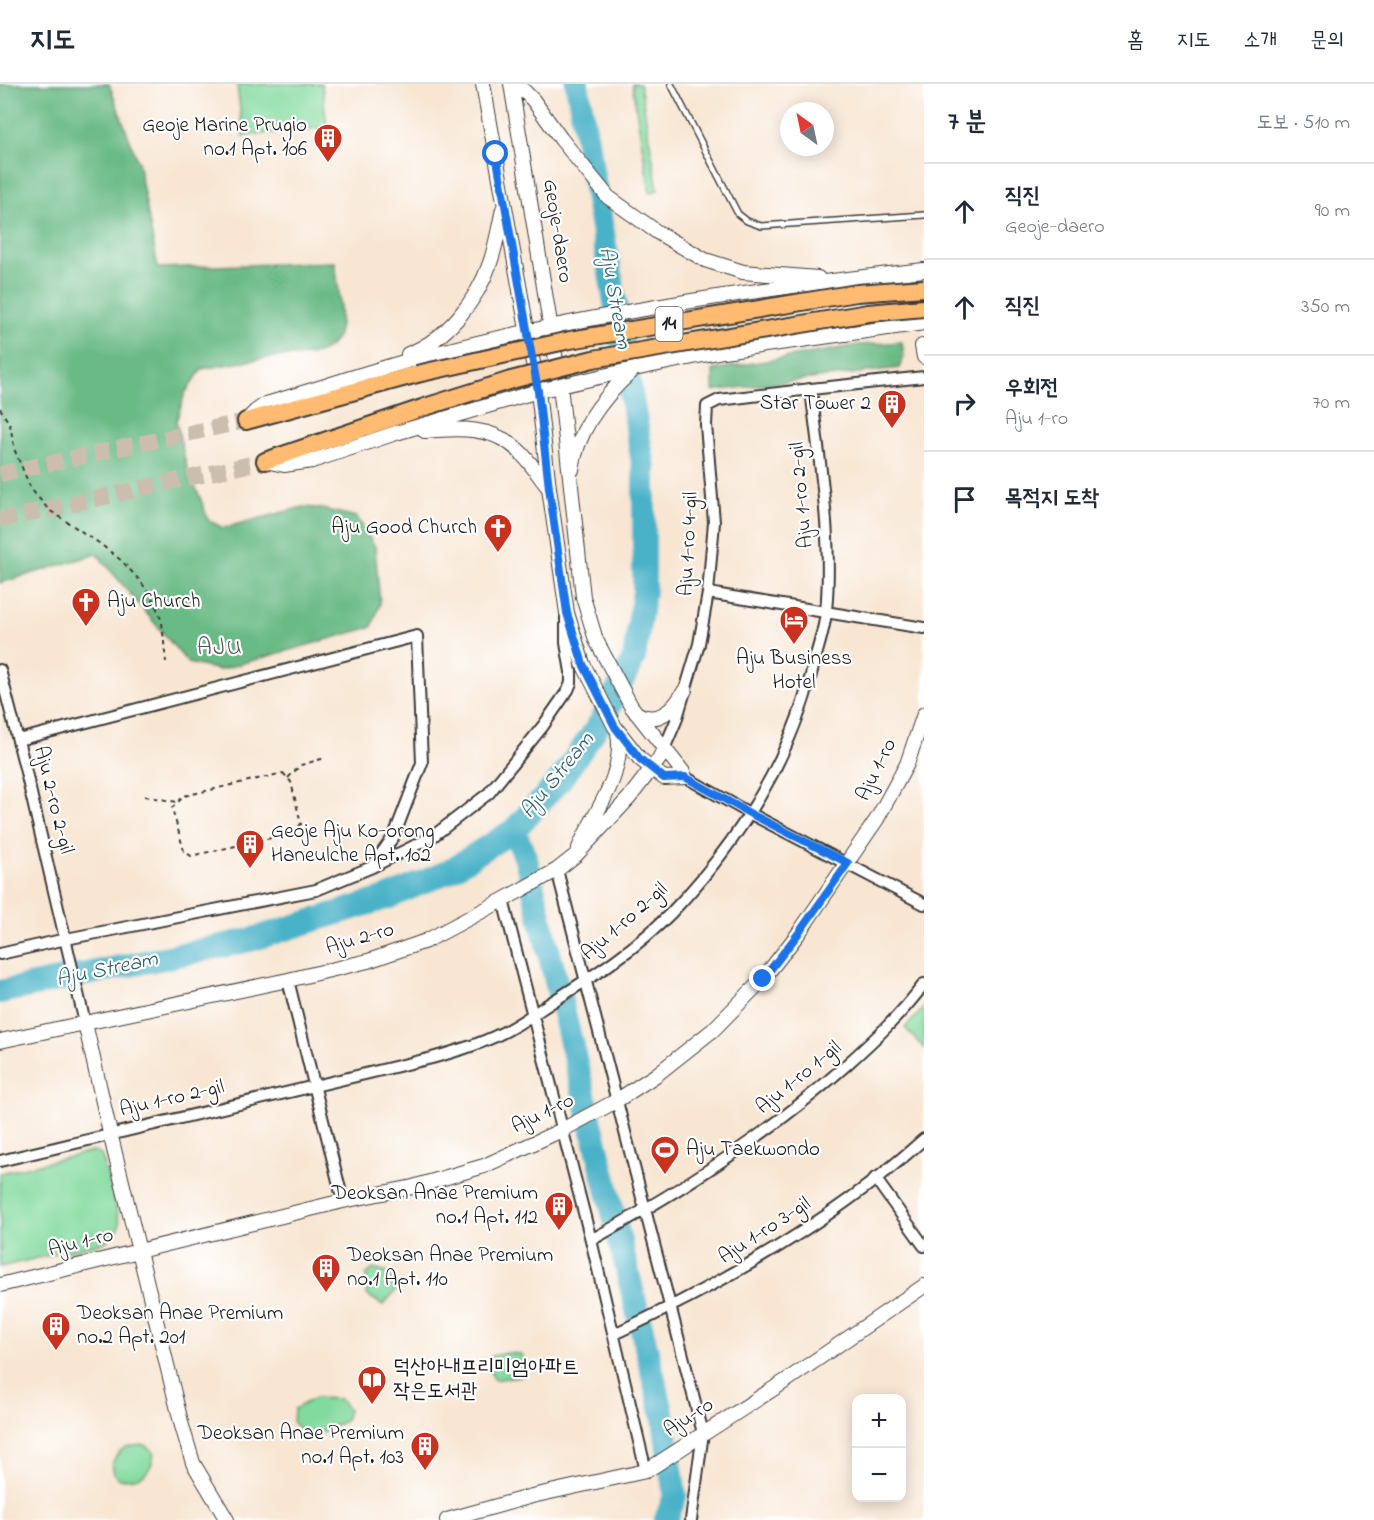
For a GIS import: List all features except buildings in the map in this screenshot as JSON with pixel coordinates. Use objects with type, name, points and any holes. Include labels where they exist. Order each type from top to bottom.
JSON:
[{"type":"highway","name":"14","points":[[246,421],[417,375],[570,340],[857,293],[924,288]]},
{"type":"highway","name":"14","points":[[265,461],[511,380],[593,359],[868,313],[924,308]]},
{"type":"street","points":[[483,84],[538,391],[567,613],[583,664],[617,729],[651,769],[664,778],[685,777],[924,904]]},
{"type":"street","name":"Geoje-daero","points":[[511,84],[560,386],[569,487],[583,597],[596,640],[633,710],[675,761],[685,777]]},
{"type":"street","points":[[517,84],[533,100],[608,197],[657,232],[705,260],[743,272],[849,280]]},
{"type":"street","points":[[372,373],[395,359],[428,345],[461,314],[490,265],[504,201]]},
{"type":"street","points":[[246,421],[266,404],[418,358],[550,327],[716,298],[924,270]]},
{"type":"street","points":[[265,461],[284,465],[312,461],[396,433],[538,391],[634,369],[723,351],[860,330],[924,323]]},
{"type":"street","points":[[569,487],[573,463],[585,428],[613,388],[634,369]]},
{"type":"street","points":[[812,389],[924,377]]},
{"type":"street","name":"Aju 1-ro 4-gil","points":[[664,749],[676,721],[699,644],[708,593],[714,522],[706,425],[707,406],[719,400],[812,389]]},
{"type":"street","name":"Aju 1-ro 2-gil","points":[[0,1161],[432,1058],[478,1044],[513,1027],[585,981],[627,951],[670,914],[709,869],[751,814],[781,757],[807,694],[826,612],[827,534],[812,389]]},
{"type":"street","points":[[396,433],[457,428],[495,435],[517,448],[549,488]]},
{"type":"street","points":[[708,593],[924,628]]},
{"type":"street","points":[[0,954],[316,890],[372,867],[432,837],[489,793],[543,726],[571,683],[566,643],[567,613]]},
{"type":"street","points":[[18,740],[417,636],[422,763],[394,836],[372,867]]},
{"type":"street","name":"Aju 2-ro 2-gil","points":[[0,670],[85,1023]]},
{"type":"street","points":[[633,710],[651,718],[661,717],[677,703],[685,690]]},
{"type":"street","name":"Aju 1-ro","points":[[0,1285],[343,1201],[413,1187],[484,1166],[562,1130],[616,1101],[656,1075],[713,1030],[763,979],[798,934],[877,819],[907,764],[924,714]]},
{"type":"street","points":[[576,855],[586,830],[614,781],[621,749],[617,729]]},
{"type":"street","name":"Aju 2-ro","points":[[0,1041],[288,980],[368,961],[426,941],[557,870],[576,855],[629,798],[664,749]]},
{"type":"street","points":[[557,870],[704,1433],[691,1520]]},
{"type":"street","points":[[503,900],[591,1239],[646,1471]]},
{"type":"street","points":[[288,980],[343,1201]]},
{"type":"street","name":"Aju 1-ro 1-gil","points":[[591,1239],[645,1210],[774,1124],[873,1041],[924,984]]},
{"type":"street","points":[[85,1023],[110,1133],[193,1463],[227,1520]]},
{"type":"street","name":"Aju 1-ro 3-gil","points":[[614,1334],[672,1308],[735,1274],[843,1203],[924,1139]]},
{"type":"street","points":[[875,1178],[924,1246]]},
{"type":"street","name":"Aju-ro","points":[[447,1520],[532,1496],[646,1471],[787,1380],[924,1286]]},
{"type":"lane","points":[[671,84],[738,214],[747,221],[761,226],[924,215]]},
{"type":"path","points":[[0,408],[10,425],[15,451],[31,489],[49,510],[122,561],[154,601],[162,622],[166,662]]},
{"type":"path","points":[[288,778],[300,765],[325,758]]},
{"type":"path","points":[[283,773],[291,782],[301,824],[293,833],[191,856],[184,851],[172,808],[177,802],[184,796],[283,773]]},
{"type":"path","points":[[145,796],[177,802]]},
{"type":"green space","points":[[0,84],[109,84],[138,162],[158,268],[335,262],[340,324],[335,340],[330,346],[316,354],[275,357],[202,369],[185,393],[176,422],[188,472],[208,520],[223,528],[303,507],[357,517],[375,547],[380,604],[372,627],[219,670],[188,663],[97,554],[0,583]]},
{"type":"green space","points":[[237,84],[322,84],[327,127],[243,136]]},
{"type":"green space","points":[[632,84],[640,84],[658,190],[650,193]]},
{"type":"green space","points":[[902,342],[904,356],[899,368],[713,391],[713,370],[859,345]]},
{"type":"green space","points":[[924,1008],[924,1048],[905,1028]]},
{"type":"green space","points":[[95,1151],[102,1156],[120,1223],[117,1232],[105,1242],[0,1267],[0,1173]]},
{"type":"green space","points":[[373,1269],[391,1274],[396,1290],[383,1305],[367,1295],[366,1275]]},
{"type":"green space","points":[[508,1353],[521,1354],[526,1362],[525,1375],[495,1380],[489,1370],[492,1356]]},
{"type":"green space","points":[[315,1398],[340,1399],[348,1410],[345,1421],[323,1432],[303,1432],[293,1423],[294,1409]]},
{"type":"green space","points":[[145,1445],[154,1452],[148,1471],[139,1477],[119,1479],[114,1474],[112,1463],[118,1453],[129,1447]]},
{"type":"waterway","name":"Aju Stream","points":[[0,992],[250,940],[389,897],[449,871],[514,830],[561,779],[602,720],[634,658],[644,591],[644,468],[577,84]]},
{"type":"waterway","points":[[514,830],[526,859],[664,1420],[675,1496],[666,1520]]},
{"type":"tunnel","points":[[0,474],[246,421]]},
{"type":"tunnel","points":[[0,520],[265,461]]},
{"type":"place","name":"Geoje Marine Prugio no.1 Apt. 106","points":[[328,164]]},
{"type":"place","name":"Star Tower 2","points":[[892,430]]},
{"type":"place","name":"Aju Good Church","points":[[498,554]]},
{"type":"place","name":"Aju Church","points":[[86,628]]},
{"type":"place","name":"Aju Business Hotel","points":[[794,646]]},
{"type":"place","name":"Geoje Aju Ko-orong Haneulche Apt. 102","points":[[250,870]]},
{"type":"place","name":"Aju Taekwondo","points":[[665,1176]]},
{"type":"place","name":"Deoksan Anae Premium no.1 Apt. 112","points":[[559,1232]]},
{"type":"place","name":"Deoksan Anae Premium no.1 Apt. 110","points":[[326,1294]]},
{"type":"place","name":"Deoksan Anae Premium no.2 Apt. 201","points":[[56,1352]]},
{"type":"place","name":"덕산아내프리미엄아파트 작은도서관","points":[[372,1406]]},
{"type":"place","name":"Deoksan Anae Premium no.1 Apt. 103","points":[[425,1472]]},
{"type":"district","name":"AJU","points":[[220,648]]},
{"type":"route","points":[[496,154],[538,391],[567,613],[583,664],[615,727],[640,759],[651,769],[664,778],[685,777],[751,814],[848,863],[763,979]]}]
